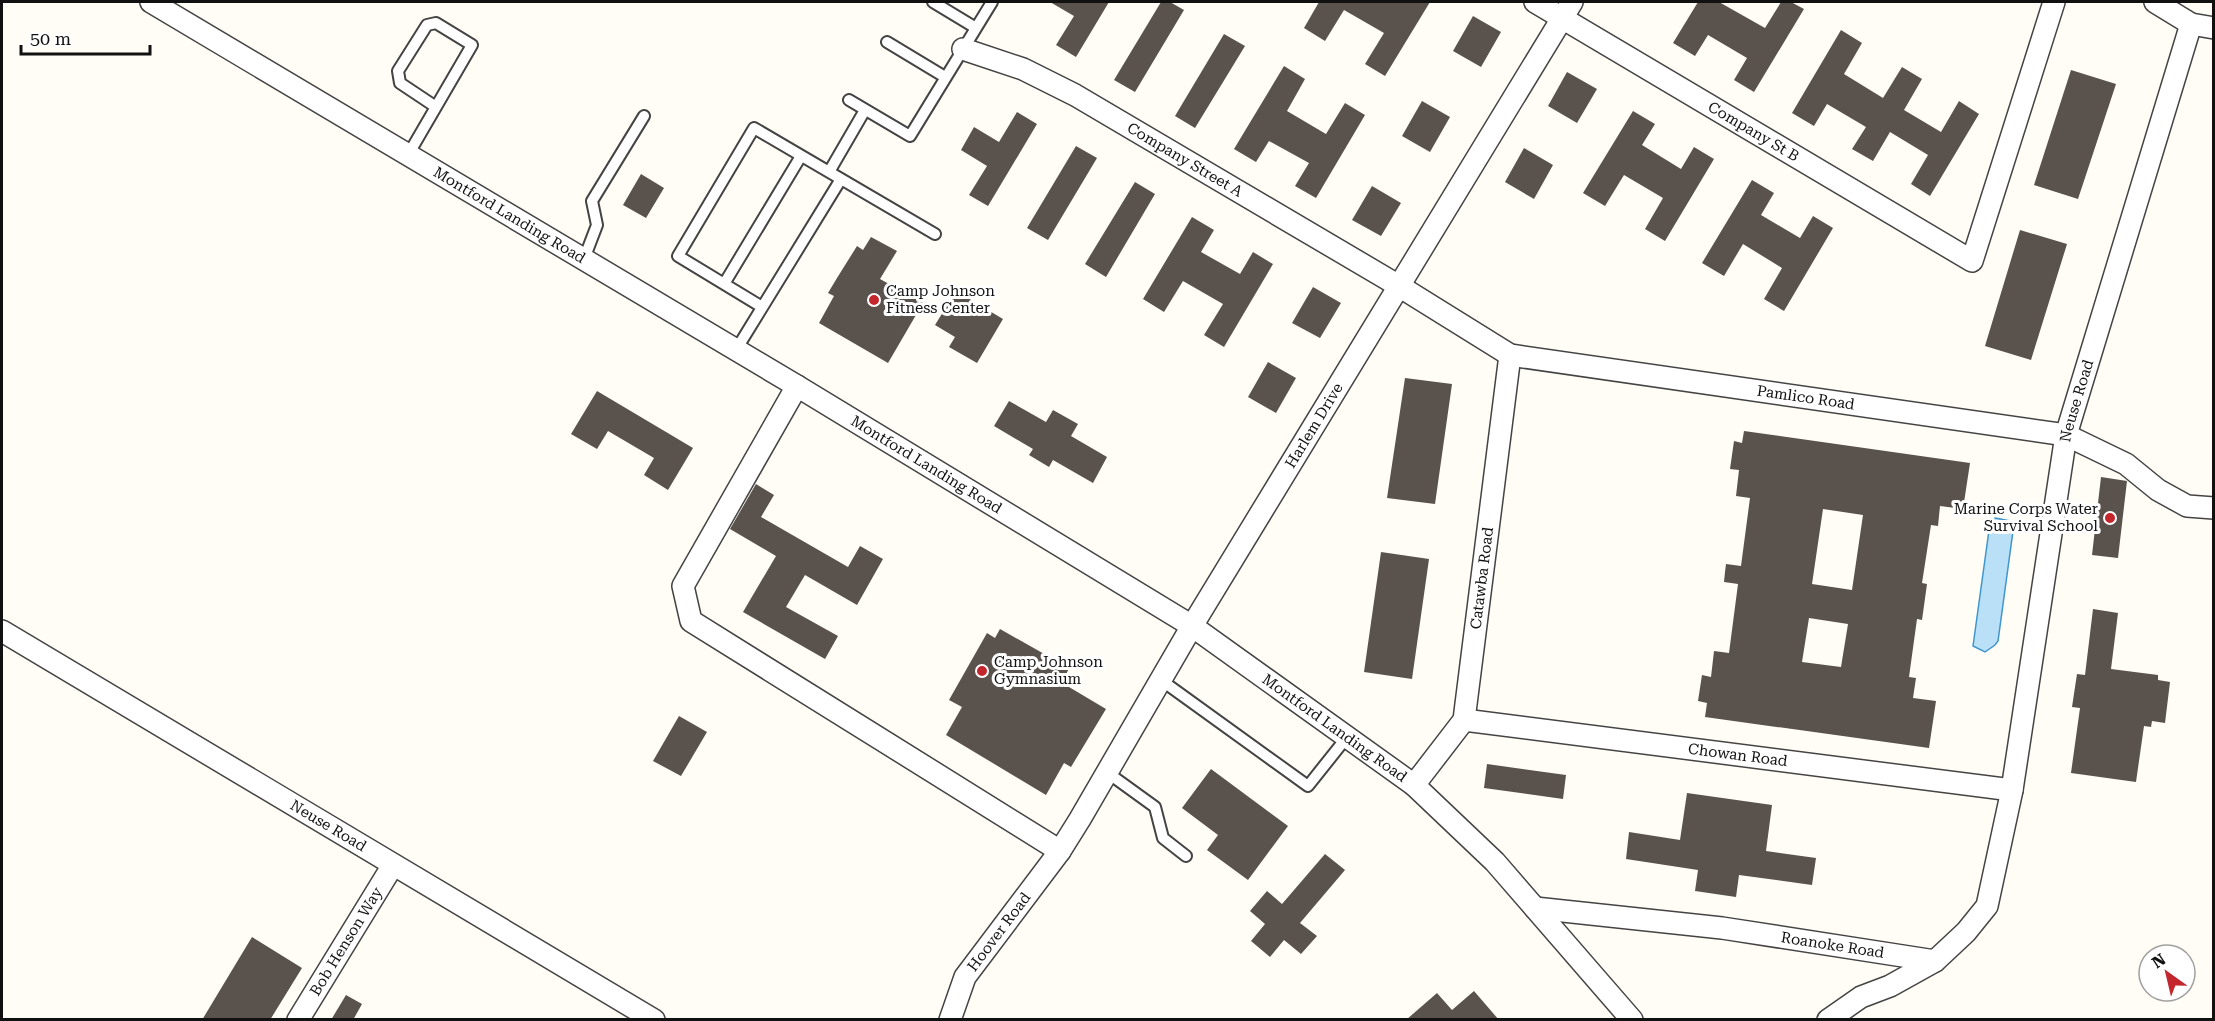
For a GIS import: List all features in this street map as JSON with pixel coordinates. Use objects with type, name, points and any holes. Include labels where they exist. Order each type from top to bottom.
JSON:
[{"type":"street","name":"Montford Landing Road","points":[[151,2],[797,386],[1192,626],[1414,785],[1495,862],[1632,1020]]},
{"type":"street","name":"Company St B","points":[[1535,2],[1567,9],[1972,261],[2054,2]]},
{"type":"street","points":[[2155,2],[2191,24],[2214,28]]},
{"type":"street","name":"Harlem Drive","points":[[1060,851],[1108,773],[1192,626],[1567,9]]},
{"type":"street","name":"Neuse Road","points":[[2012,790],[2066,435],[2191,24]]},
{"type":"street","name":"Company Street A","points":[[963,49],[1023,69],[1075,95],[1399,286]]},
{"type":"street","name":"Pamlico Road","points":[[1399,286],[1510,355],[2066,435],[2126,464],[2158,490],[2187,506],[2214,508]]},
{"type":"street","name":"Catawba Road","points":[[1464,720],[1510,355]]},
{"type":"street","points":[[797,386],[683,586],[691,621],[1060,851]]},
{"type":"street","name":"Neuse Road","points":[[2,631],[654,1020]]},
{"type":"street","points":[[1414,785],[1464,720]]},
{"type":"street","name":"Chowan Road","points":[[1464,720],[2012,790]]},
{"type":"street","points":[[1828,1020],[1861,997],[1890,986],[1935,961],[1966,932],[1987,906],[2012,790]]},
{"type":"street","name":"Hoover Road","points":[[950,1020],[965,977],[1060,851]]},
{"type":"street","name":"Bob Henson Way","points":[[298,1020],[393,864]]},
{"type":"street","name":"Roanoke Road","points":[[1535,908],[1722,928],[1935,961]]},
{"type":"lane","points":[[933,2],[976,28]]},
{"type":"lane","points":[[849,100],[910,136],[992,2]]},
{"type":"lane","points":[[408,155],[436,107],[472,45],[436,23],[427,25],[398,71],[400,83],[436,107]]},
{"type":"lane","points":[[887,42],[945,77]]},
{"type":"lane","points":[[829,172],[865,110]]},
{"type":"lane","points":[[584,259],[597,225],[592,201],[644,116]]},
{"type":"lane","points":[[762,307],[678,256],[754,128],[934,234]]},
{"type":"lane","points":[[724,284],[801,156]]},
{"type":"lane","points":[[736,350],[840,179]]},
{"type":"lane","points":[[1161,680],[1308,786],[1347,737]]},
{"type":"lane","points":[[1108,773],[1155,807],[1163,838],[1186,856]]},
{"type":"water","points":[[1995,518],[2010,521],[2013,531],[1998,641],[1985,652],[1973,646],[1990,523]]},
{"type":"building","points":[[1050,2],[1109,2],[1076,57],[1056,45],[1074,16]]},
{"type":"building","points":[[1161,2],[1170,2],[1184,10],[1135,92],[1114,80]]},
{"type":"building","points":[[1319,2],[1430,2],[1385,76],[1365,64],[1384,33],[1344,10],[1325,41],[1304,28]]},
{"type":"building","points":[[1698,2],[1719,2],[1765,28],[1781,2],[1791,2],[1804,9],[1754,92],[1734,80],[1747,58],[1708,35],[1695,56],[1673,43]]},
{"type":"building","points":[[1473,16],[1501,32],[1481,67],[1453,51]]},
{"type":"building","points":[[1841,30],[1862,43],[1844,74],[1883,98],[1902,67],[1922,79],[1904,110],[1941,132],[1959,101],[1979,114],[1930,196],[1911,184],[1928,155],[1890,132],[1873,161],[1852,149],[1866,127],[1827,104],[1814,126],[1792,113]]},
{"type":"building","points":[[1224,34],[1245,46],[1195,128],[1175,116]]},
{"type":"building","points":[[1284,66],[1305,79],[1287,111],[1326,134],[1345,103],[1365,115],[1316,198],[1295,186],[1309,163],[1269,141],[1256,162],[1234,149]]},
{"type":"building","points":[[2071,70],[2116,84],[2078,199],[2034,185]]},
{"type":"building","points":[[1567,72],[1597,89],[1577,123],[1548,106]]},
{"type":"building","points":[[1422,101],[1450,117],[1430,152],[1402,136]]},
{"type":"building","points":[[1633,111],[1655,124],[1642,145],[1681,169],[1694,147],[1714,159],[1665,241],[1645,229],[1663,198],[1624,175],[1605,206],[1583,193]]},
{"type":"building","points":[[1017,112],[1037,124],[988,206],[969,195],[987,166],[961,150],[974,127],[999,142]]},
{"type":"building","points":[[1076,146],[1097,158],[1048,240],[1027,228]]},
{"type":"building","points":[[1524,148],[1553,165],[1534,199],[1505,182]]},
{"type":"building","points":[[641,174],[664,188],[646,218],[623,205]]},
{"type":"building","points":[[1752,180],[1774,193],[1761,215],[1800,238],[1813,216],[1833,228],[1784,311],[1764,299],[1782,268],[1743,244],[1724,276],[1702,263]]},
{"type":"building","points":[[1135,182],[1155,194],[1106,277],[1085,264]]},
{"type":"building","points":[[1372,186],[1401,203],[1381,236],[1352,220]]},
{"type":"building","points":[[1192,217],[1214,230],[1201,252],[1240,274],[1253,252],[1273,264],[1224,347],[1204,335],[1223,304],[1183,281],[1164,312],[1143,299]]},
{"type":"building","points":[[2020,230],[2067,244],[2031,360],[1985,346]]},
{"type":"building","name":"Camp Johnson Fitness Center","points":[[871,237],[897,251],[880,279],[923,303],[888,363],[819,323],[834,296],[828,293],[837,278],[857,246],[863,250]]},
{"type":"building","points":[[1313,287],[1341,303],[1320,338],[1292,323]]},
{"type":"building","points":[[956,291],[1003,319],[977,363],[949,347],[955,337],[935,325]]},
{"type":"building","points":[[1268,362],[1296,378],[1276,413],[1248,397]]},
{"type":"building","points":[[1405,378],[1452,384],[1435,504],[1387,498]]},
{"type":"building","points":[[597,391],[693,448],[668,490],[644,475],[654,458],[608,431],[597,449],[571,434]]},
{"type":"building","points":[[1009,401],[1046,422],[1053,410],[1078,424],[1071,436],[1107,457],[1093,483],[1053,460],[1049,467],[1029,455],[1033,449],[994,426]]},
{"type":"building","points":[[1744,431],[1970,463],[1963,509],[1940,506],[1938,526],[1931,525],[1922,583],[1927,584],[1922,620],[1917,619],[1909,677],[1916,678],[1913,698],[1936,701],[1929,748],[1705,717],[1707,703],[1698,701],[1702,675],[1711,677],[1714,651],[1729,653],[1738,584],[1724,582],[1726,564],[1741,566],[1750,498],[1736,496],[1739,470],[1730,469],[1734,441],[1742,443]],"holes":[[[1823,509],[1863,515],[1852,590],[1812,584]],[[1809,618],[1848,624],[1841,667],[1802,662]]]},
{"type":"building","name":"Marine Corps Water Survival School","points":[[2101,477],[2127,481],[2118,558],[2092,555]]},
{"type":"building","points":[[756,484],[774,495],[761,517],[848,567],[860,546],[883,559],[857,605],[805,575],[786,607],[838,636],[825,659],[743,612],[776,556],[730,529]]},
{"type":"building","points":[[1381,552],[1429,559],[1412,679],[1364,672]]},
{"type":"building","points":[[2093,609],[2118,613],[2111,669],[2158,675],[2158,680],[2170,682],[2165,723],[2152,721],[2151,727],[2144,726],[2136,782],[2071,773],[2080,708],[2072,707],[2077,674],[2085,675]]},
{"type":"building","points":[[1000,629],[1069,668],[1064,679],[1071,683],[1069,687],[1106,709],[1071,767],[1064,763],[1046,795],[946,735],[962,707],[949,700],[987,633],[995,638]]},
{"type":"building","points":[[679,716],[707,732],[681,776],[653,761]]},
{"type":"building","points":[[1487,764],[1566,775],[1563,799],[1484,788]]},
{"type":"building","points":[[1211,769],[1288,826],[1248,880],[1207,850],[1218,835],[1182,808]]},
{"type":"building","points":[[1687,793],[1772,805],[1766,851],[1816,858],[1812,885],[1739,875],[1736,897],[1695,891],[1698,870],[1626,859],[1629,832],[1680,840]]},
{"type":"building","points":[[1325,854],[1345,870],[1300,923],[1317,936],[1301,954],[1284,940],[1270,957],[1251,941],[1265,924],[1250,911],[1267,891],[1282,904]]},
{"type":"building","points":[[252,937],[302,968],[270,1020],[202,1020]]},
{"type":"building","points":[[1474,991],[1499,1020],[1406,1020],[1437,993],[1452,1010]]},
{"type":"building","points":[[346,995],[362,1004],[353,1020],[331,1020]]},
{"type":"place","name":"Camp Johnson Fitness Center","points":[[874,300]]},
{"type":"place","name":"Marine Corps Water Survival School","points":[[2110,518]]},
{"type":"place","name":"Camp Johnson Gymnasium","points":[[982,671]]}]
